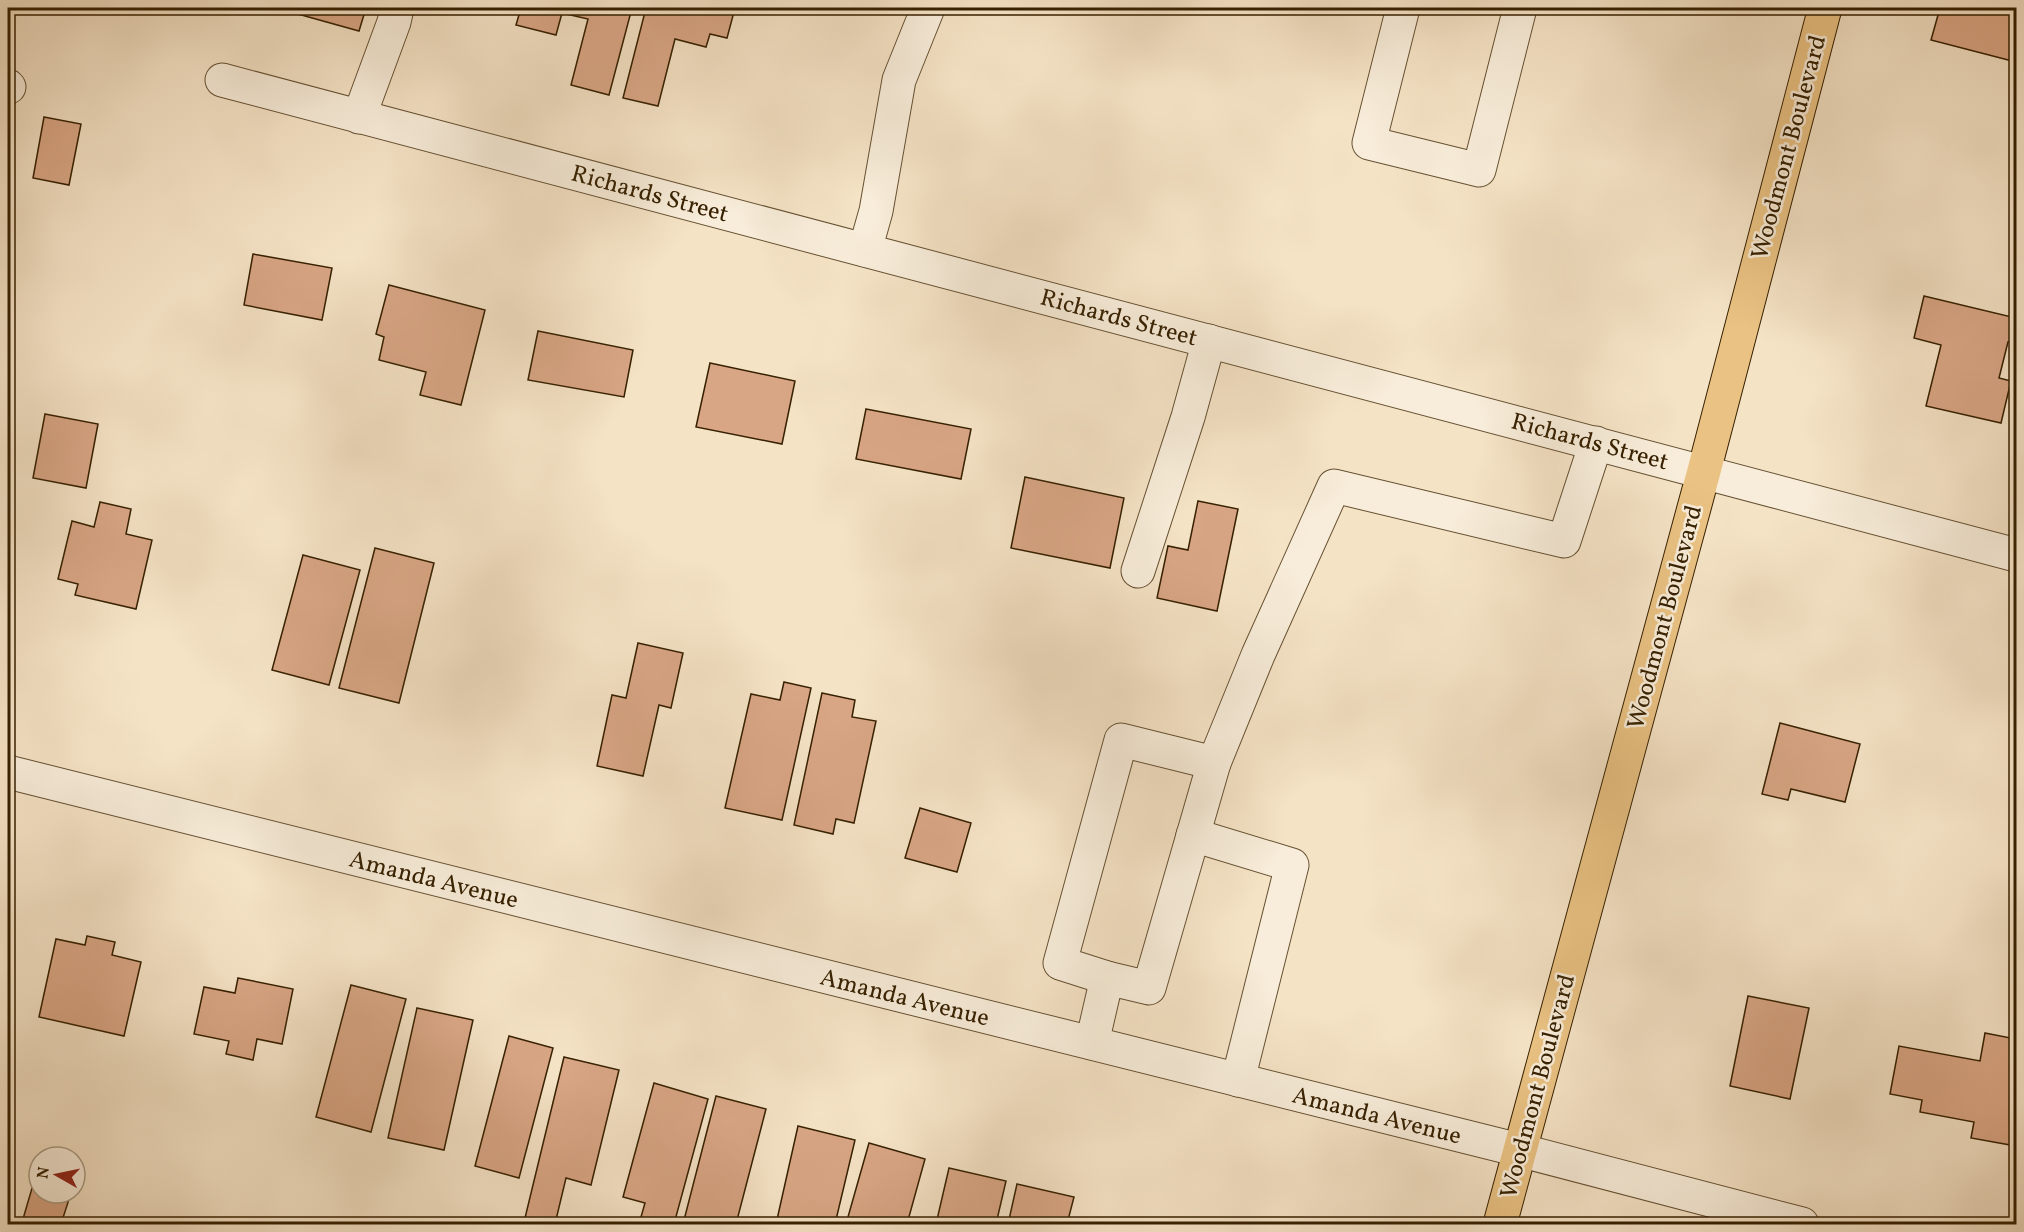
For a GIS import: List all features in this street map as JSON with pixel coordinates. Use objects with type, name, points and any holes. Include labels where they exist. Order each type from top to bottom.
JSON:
[{"type":"main road","name":"Woodmont Boulevard","points":[[1500,1224],[1704,471],[1825,8]]},
{"type":"street","points":[[359,117],[397,8]]},
{"type":"street","points":[[865,250],[878,200],[899,80],[928,8]]},
{"type":"street","points":[[1402,8],[1369,143],[1479,170],[1520,8]]},
{"type":"street","name":"Richards Street","points":[[222,80],[2016,555]]},
{"type":"street","points":[[1138,571],[1188,417],[1209,341]]},
{"type":"street","points":[[1214,763],[1120,740],[1060,963],[1149,988],[1214,763],[1258,655],[1334,486],[1564,541],[1596,443]]},
{"type":"street","name":"Amanda Avenue","points":[[8,772],[1519,1150],[1802,1224]]},
{"type":"street","points":[[1193,835],[1292,865],[1238,1080]]},
{"type":"street","points":[[1092,1043],[1107,978]]},
{"type":"building","points":[[288,8],[366,8],[359,31],[287,11]]},
{"type":"building","points":[[521,8],[632,8],[609,95],[571,85],[588,19],[562,13],[556,35],[516,25]]},
{"type":"building","points":[[646,8],[735,8],[727,38],[710,34],[706,47],[675,39],[658,106],[623,98]]},
{"type":"building","points":[[1940,8],[2016,8],[2016,62],[1931,40]]},
{"type":"building","points":[[44,117],[81,124],[69,185],[33,178]]},
{"type":"building","points":[[253,254],[332,268],[322,320],[244,305]]},
{"type":"building","points":[[389,285],[485,310],[461,405],[420,395],[426,372],[379,360],[384,337],[376,334]]},
{"type":"building","points":[[1924,296],[2016,318],[2016,344],[2008,342],[1999,378],[2011,381],[2001,423],[1926,406],[1941,345],[1914,338]]},
{"type":"building","points":[[538,331],[633,350],[624,397],[528,380]]},
{"type":"building","points":[[710,363],[795,381],[782,444],[696,427]]},
{"type":"building","points":[[866,409],[971,429],[961,479],[856,459]]},
{"type":"building","points":[[45,414],[98,424],[86,488],[33,478]]},
{"type":"building","points":[[1025,477],[1124,498],[1110,568],[1011,548]]},
{"type":"building","points":[[1198,501],[1238,509],[1217,611],[1157,598],[1168,546],[1188,550]]},
{"type":"building","points":[[100,502],[131,509],[126,534],[152,540],[136,609],[75,595],[78,584],[58,579],[72,521],[94,527]]},
{"type":"building","points":[[375,548],[434,563],[399,703],[339,688]]},
{"type":"building","points":[[303,555],[360,570],[329,685],[272,670]]},
{"type":"building","points":[[638,643],[683,653],[671,708],[659,705],[643,776],[597,766],[612,695],[626,698]]},
{"type":"building","points":[[784,682],[811,688],[782,820],[725,808],[751,694],[780,700]]},
{"type":"building","points":[[822,693],[855,700],[852,717],[876,721],[854,823],[836,819],[833,834],[794,825]]},
{"type":"building","points":[[1780,723],[1860,744],[1845,802],[1791,789],[1788,800],[1762,794]]},
{"type":"building","points":[[920,808],[971,823],[957,872],[905,858]]},
{"type":"building","points":[[87,936],[115,942],[112,955],[141,962],[124,1036],[39,1017],[56,939],[85,945]]},
{"type":"building","points":[[238,978],[293,989],[282,1044],[257,1039],[253,1060],[226,1054],[229,1041],[194,1034],[204,987],[235,993]]},
{"type":"building","points":[[351,985],[406,999],[371,1132],[316,1117]]},
{"type":"building","points":[[1748,996],[1809,1008],[1790,1099],[1730,1086]]},
{"type":"building","points":[[417,1008],[473,1020],[444,1150],[388,1138]]},
{"type":"building","points":[[1985,1033],[2016,1039],[2016,1146],[1971,1138],[1974,1122],[1920,1112],[1922,1100],[1890,1094],[1899,1046],[1980,1061]]},
{"type":"building","points":[[509,1036],[553,1048],[519,1178],[475,1166]]},
{"type":"building","points":[[564,1057],[619,1070],[591,1185],[566,1178],[555,1224],[551,1224],[525,1218]]},
{"type":"building","points":[[654,1083],[708,1099],[674,1224],[639,1224],[645,1203],[623,1197]]},
{"type":"building","points":[[716,1096],[766,1109],[736,1224],[683,1224]]},
{"type":"building","points":[[798,1126],[855,1140],[835,1224],[776,1224]]},
{"type":"building","points":[[869,1143],[925,1159],[907,1224],[846,1224]]},
{"type":"building","points":[[949,1168],[1006,1181],[996,1224],[936,1224]]},
{"type":"building","points":[[1017,1184],[1074,1197],[1067,1224],[1008,1224]]},
{"type":"building","points":[[27,1205],[67,1205],[61,1224],[39,1224],[23,1219]]}]
